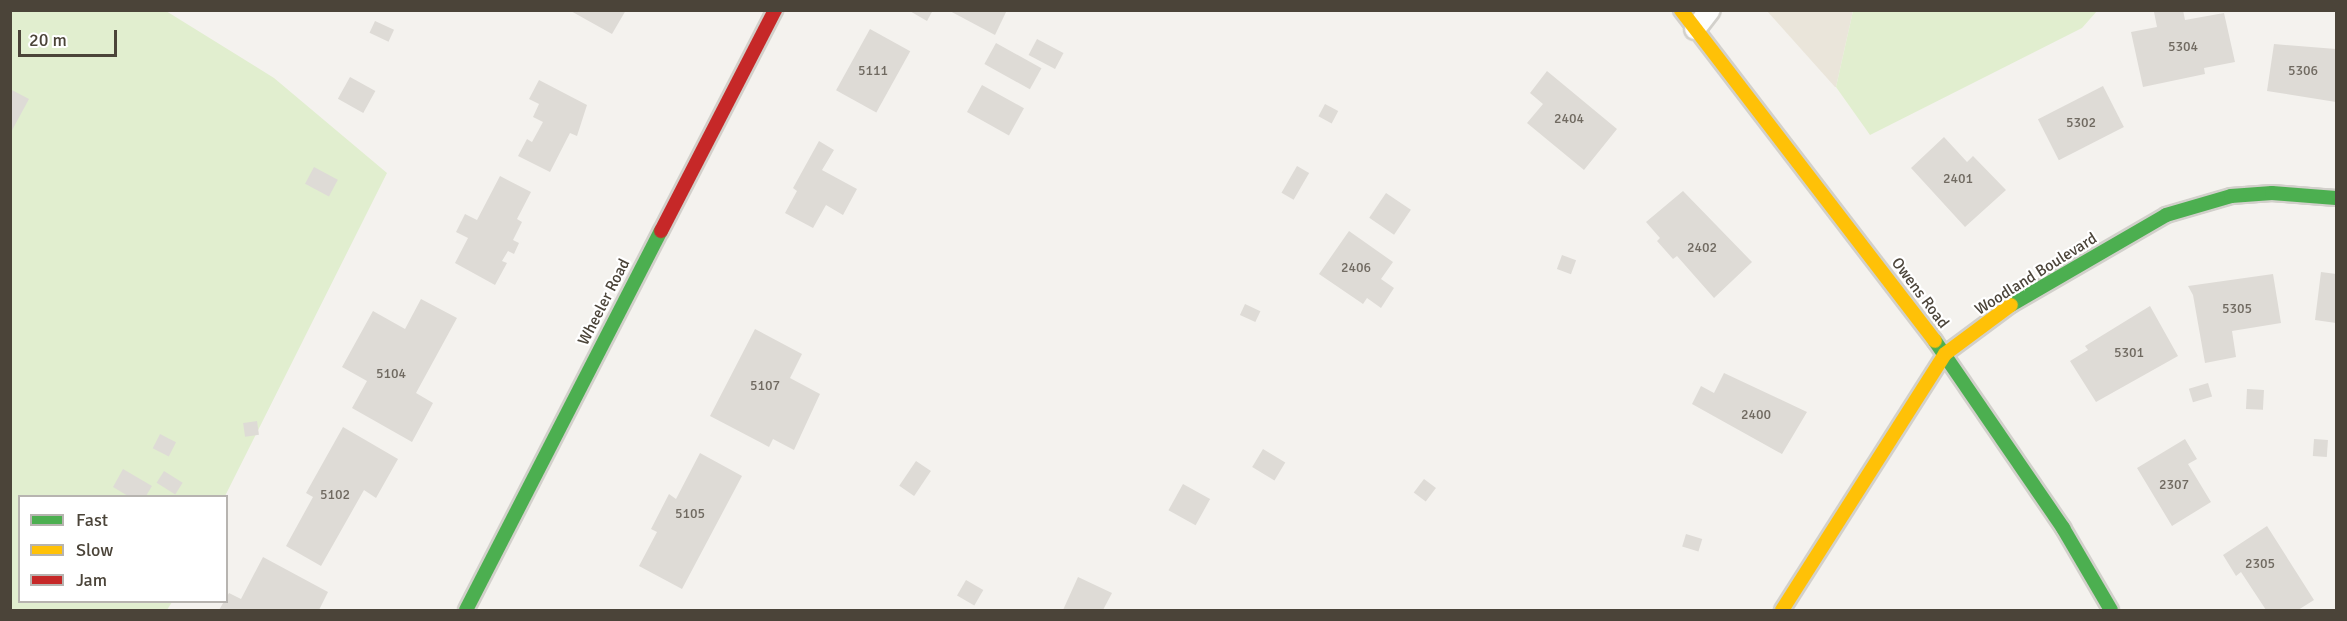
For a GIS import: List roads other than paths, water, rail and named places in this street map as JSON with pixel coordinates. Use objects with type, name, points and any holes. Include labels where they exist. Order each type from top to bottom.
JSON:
[{"type":"street","name":"Wheeler Road","points":[[466,610],[776,10]]},
{"type":"street","name":"Owens Road","points":[[1681,10],[1945,354],[2063,528],[2111,610]]},
{"type":"street","name":"Woodland Boulevard","points":[[1782,610],[1945,354],[2010,306],[2166,215],[2231,196],[2272,193],[2337,198]]},
{"type":"lane","points":[[1695,30],[1710,10]]}]
